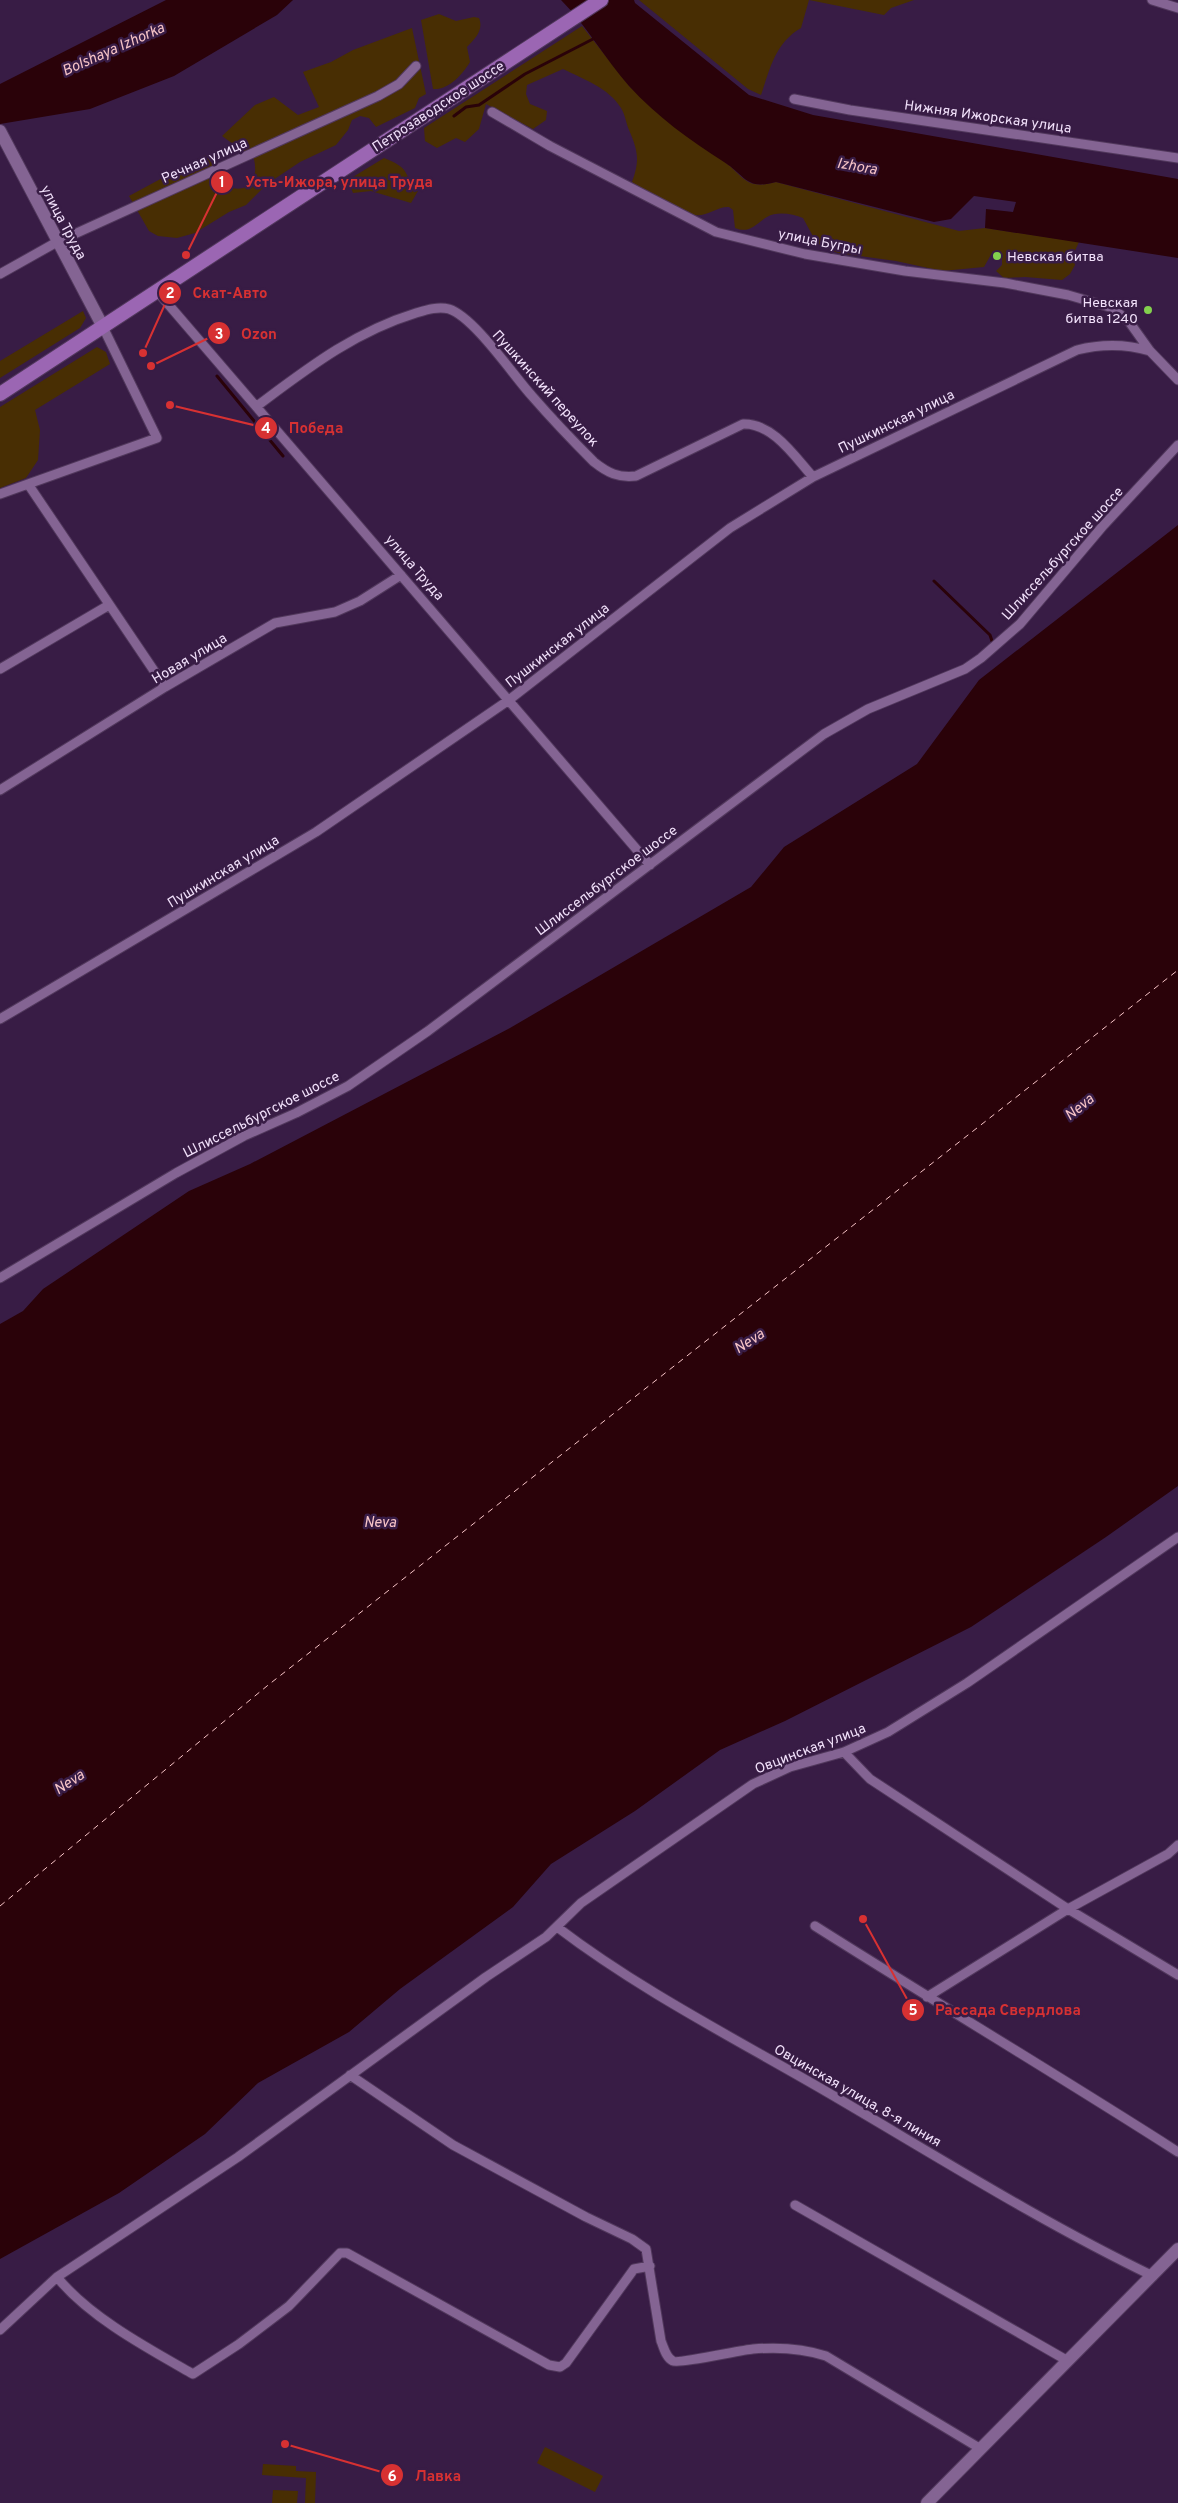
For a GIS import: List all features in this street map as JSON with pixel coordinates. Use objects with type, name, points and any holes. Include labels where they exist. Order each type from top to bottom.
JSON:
[{"type":"main road","name":"Петрозаводское шоссе","points":[[0,394],[601,0]]},
{"type":"main road","name":"улица Труда","points":[[0,131],[102,326]]},
{"type":"main road","points":[[927,2503],[1178,2249]]},
{"type":"street","points":[[1152,0],[1178,8]]},
{"type":"street","name":"Речная улица","points":[[0,274],[57,242],[378,96],[399,84],[416,66]]},
{"type":"street","name":"Нижняя Ижорская улица","points":[[794,98],[850,110],[1178,158]]},
{"type":"street","name":"улица Бугры","points":[[492,112],[550,146],[716,232],[805,254],[905,271],[1005,283],[1068,295],[1113,308],[1130,323],[1150,351],[1178,380]]},
{"type":"street","name":"улица Труда","points":[[156,290],[650,864]]},
{"type":"street","name":"Пушкинский переулок","points":[[257,406],[325,355],[366,333],[400,318],[431,309],[448,308],[460,314],[472,326],[531,395],[594,462],[606,472],[624,477],[636,476],[743,424],[753,424],[762,426],[772,434],[813,477]]},
{"type":"street","points":[[0,494],[157,438],[102,326]]},
{"type":"street","name":"Пушкинская улица","points":[[0,1019],[316,832],[509,700],[730,528],[813,477],[1078,350],[1117,346],[1136,347],[1150,351]]},
{"type":"street","name":"Шлиссельбургское шоссе","points":[[0,1278],[210,1154],[244,1136],[296,1114],[348,1086],[428,1031],[788,759],[832,729],[868,709],[965,669],[981,658],[1020,624],[1102,527],[1178,445]]},
{"type":"street","points":[[28,484],[165,687]]},
{"type":"street","name":"Новая улица","points":[[0,790],[165,687],[274,623],[335,612],[360,601],[401,575]]},
{"type":"street","points":[[0,669],[109,605]]},
{"type":"street","name":"Овцинская улица","points":[[0,2330],[57,2277],[238,2157],[486,1977],[546,1937],[581,1903],[753,1784],[790,1767],[844,1752],[888,1732],[967,1684],[1178,1537]]},
{"type":"street","points":[[844,1752],[870,1779],[1068,1910],[1178,1975]]},
{"type":"street","points":[[927,1997],[1068,1910],[1168,1854],[1178,1845]]},
{"type":"street","points":[[815,1926],[927,1997],[1060,2076],[1178,2152]]},
{"type":"street","name":"Овцинская улица, 8-я линия","points":[[556,1927],[587,1950],[685,2012],[824,2090],[1090,2245],[1153,2276]]},
{"type":"street","points":[[350,2075],[453,2145],[586,2217],[632,2238],[646,2248],[650,2266],[650,2284],[661,2341],[667,2356],[673,2361],[680,2362],[753,2349],[810,2350],[826,2356],[981,2449]]},
{"type":"street","points":[[795,2205],[1068,2361]]},
{"type":"street","points":[[57,2277],[67,2289],[122,2332],[193,2374],[239,2344],[289,2306],[340,2253],[354,2257],[548,2366],[560,2367],[566,2363],[634,2269],[650,2266]]},
{"type":"shaded area","points":[[639,0],[809,0],[801,28],[792,34],[779,49],[761,95],[748,89]]},
{"type":"shaded area","points":[[809,0],[914,0],[891,8],[884,15]]},
{"type":"shaded area","points":[[439,14],[456,21],[474,17],[479,18],[480,30],[467,47],[470,62],[463,72],[450,84],[439,89],[433,89],[421,20]]},
{"type":"shaded area","points":[[582,26],[630,87],[746,181],[761,185],[776,182],[959,231],[985,228],[1079,242],[1073,255],[1075,265],[1070,274],[1062,280],[1025,277],[1004,278],[996,271],[1002,265],[1000,251],[993,251],[984,267],[942,271],[896,261],[838,253],[822,247],[815,240],[803,218],[795,215],[771,215],[749,229],[740,230],[735,228],[733,210],[729,207],[699,215],[678,210],[632,182],[637,161],[636,150],[624,113],[616,101],[595,85],[563,69],[527,85],[526,94],[530,104],[547,111],[546,120],[533,129],[486,104],[479,129],[465,142],[456,138],[437,148],[425,141],[424,128]]},
{"type":"shaded area","points":[[412,28],[426,94],[419,98],[415,108],[376,127],[369,118],[360,116],[352,120],[348,130],[336,145],[300,162],[267,184],[246,205],[229,212],[195,233],[177,238],[158,236],[149,231],[129,196],[205,155],[232,188],[244,188],[252,182],[254,177],[254,159],[222,136],[255,105],[274,97],[298,115],[319,107],[303,72],[331,62],[353,50]]},
{"type":"shaded area","points":[[384,158],[403,168],[418,191],[411,203],[371,191],[353,193],[348,180]]},
{"type":"shaded area","points":[[83,311],[86,318],[80,328],[0,378],[0,361]]},
{"type":"shaded area","points":[[97,347],[106,352],[110,364],[35,410],[40,430],[38,460],[26,478],[0,488],[0,407]]},
{"type":"shaded area","points":[[545,2447],[603,2476],[595,2492],[537,2463]]},
{"type":"shaded area","points":[[263,2464],[296,2466],[296,2471],[316,2472],[315,2503],[305,2503],[306,2478],[262,2475]]},
{"type":"shaded area","points":[[273,2490],[298,2491],[297,2503],[272,2503]]},
{"type":"water","name":"Bolshaya Izhorka","points":[[166,0],[293,0],[277,15],[174,76],[90,109],[0,124],[0,84]]},
{"type":"water","name":"Izhora","points":[[561,0],[634,0],[635,3],[749,95],[813,115],[1178,179],[1178,258],[985,228],[986,209],[1013,212],[1016,202],[974,196],[951,219],[934,222],[776,182],[758,184],[747,181],[732,167],[674,127],[651,108],[620,76]]},
{"type":"water","name":"Neva","points":[[1178,525],[1178,1486],[1106,1537],[971,1627],[785,1721],[720,1750],[635,1811],[551,1864],[513,1907],[400,1989],[349,2032],[258,2083],[205,2134],[119,2193],[0,2259],[0,1324],[23,1311],[43,1289],[189,1191],[250,1164],[510,1028],[751,887],[784,847],[917,764],[979,680]]},
{"type":"waterway","points":[[454,116],[466,107],[479,105],[525,74],[593,39]]},
{"type":"waterway","points":[[217,376],[283,456]]},
{"type":"waterway","points":[[934,581],[990,635],[992,641]]},
{"type":"ferry route","points":[[0,1906],[267,1686],[1178,970]]},
{"type":"place","name":"Усть-Ижора, улица Труда","points":[[186,255]]},
{"type":"place","name":"Невская битва","points":[[997,256]]},
{"type":"place","name":"Невская битва 1240","points":[[1148,310]]},
{"type":"place","name":"Скат-Авто","points":[[143,353]]},
{"type":"place","name":"Ozon","points":[[151,366]]},
{"type":"place","name":"Победа","points":[[170,405]]},
{"type":"place","name":"Рассада Свердлова","points":[[863,1919]]},
{"type":"place","name":"Лавка","points":[[285,2444]]}]
